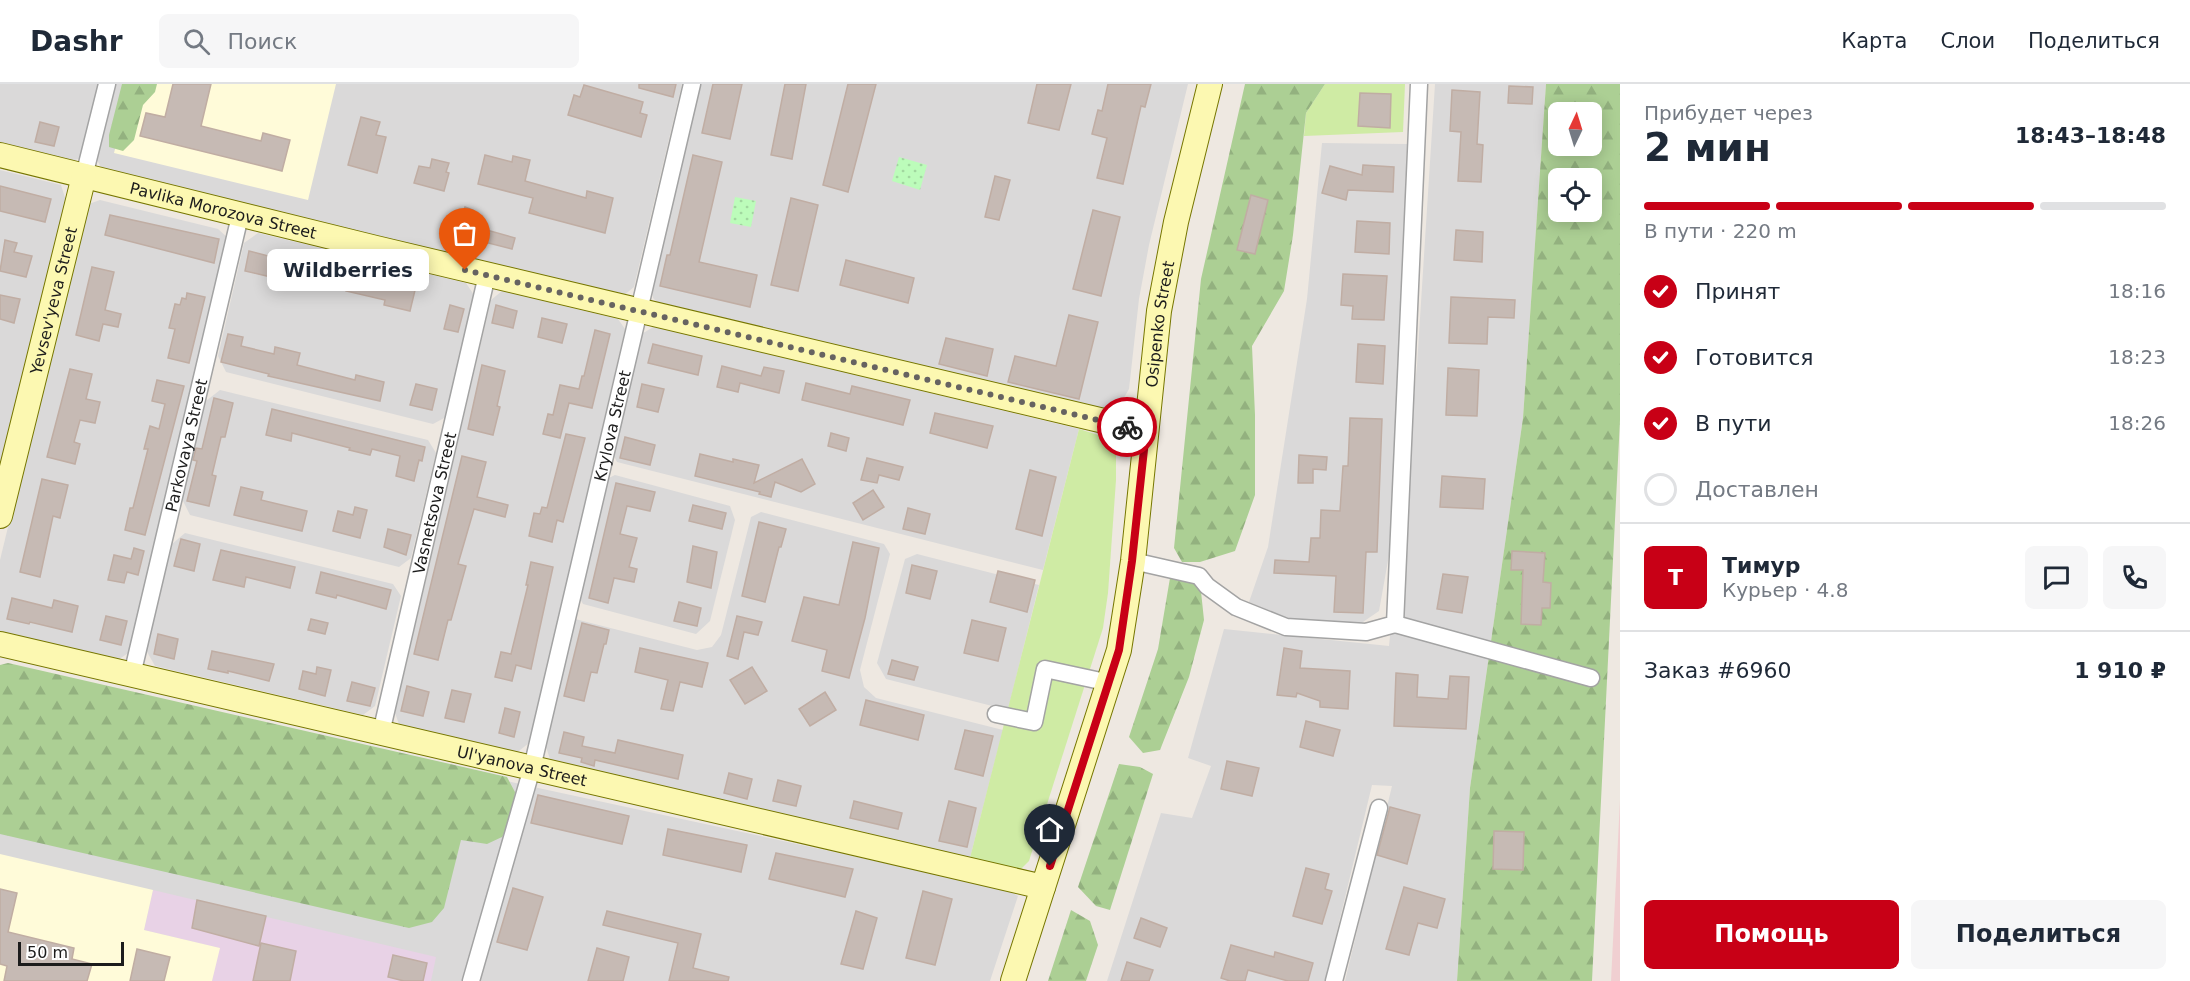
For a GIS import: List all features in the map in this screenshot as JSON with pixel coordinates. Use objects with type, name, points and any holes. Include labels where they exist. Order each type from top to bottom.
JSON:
[{"type":"main road","name":"Osipenko Street","points":[[1013,981],[1110,683],[1124,625],[1159,310],[1167,262],[1210,84]]},
{"type":"main road","name":"Pavlika Morozova Street","points":[[0,155],[240,216],[1146,431]]},
{"type":"main road","name":"Yevsev'yeva Street","points":[[0,516],[84,176]]},
{"type":"main road","name":"Ul'yanova Street","points":[[0,644],[1042,888]]},
{"type":"street","name":"Yevsev'yeva Street","points":[[84,176],[107,84]]},
{"type":"street","name":"Krylova Street","points":[[471,981],[532,768],[692,84]]},
{"type":"street","points":[[1395,624],[1419,84]]},
{"type":"street","name":"Parkovaya Street","points":[[132,675],[240,216]]},
{"type":"street","name":"Vasnetsova Street","points":[[381,733],[487,275]]},
{"type":"street","points":[[1132,561],[1199,576],[1207,586],[1236,607],[1286,627],[1366,632],[1395,624],[1591,678]]},
{"type":"street","points":[[996,714],[1034,722],[1045,669],[1110,683]]},
{"type":"street","points":[[1334,981],[1379,808]]},
{"type":"shaded area","points":[[0,84],[100,84],[82,158],[70,161],[0,144]]},
{"type":"shaded area","points":[[116,84],[682,84],[634,287],[623,296],[103,171],[97,160]]},
{"type":"shaded area","points":[[131,84],[336,84],[308,200],[114,153]]},
{"type":"shaded area","points":[[701,84],[1188,84],[1149,245],[1139,299],[1129,389],[1121,403],[1105,409],[1084,407],[660,305],[653,298],[652,290]]},
{"type":"shaded area","points":[[1435,84],[1546,84],[1523,418],[1470,788],[1457,981],[1345,981],[1392,786],[1372,785],[1325,981],[1107,981],[1161,813],[1192,818],[1211,766],[1188,758],[1224,629],[1389,646],[1417,365]]},
{"type":"shaded area","points":[[1322,143],[1407,144],[1394,527],[1379,611],[1360,624],[1289,619],[1249,602],[1268,547],[1307,299]]},
{"type":"shaded area","points":[[0,170],[61,185],[66,201],[0,470]]},
{"type":"shaded area","points":[[100,200],[218,229],[229,239],[130,652],[116,661],[0,633],[0,560],[86,205]]},
{"type":"shaded area","points":[[258,233],[466,283],[474,295],[446,417],[433,424],[226,372],[218,356],[244,243]]},
{"type":"shaded area","points":[[502,291],[618,319],[625,329],[529,743],[515,754],[400,727],[395,713],[491,300]]},
{"type":"shaded area","points":[[655,326],[1079,429],[1043,570],[617,462],[612,452],[640,335]]},
{"type":"shaded area","points":[[220,390],[428,440],[436,453],[411,558],[399,567],[190,515],[182,499],[206,401]]},
{"type":"shaded area","points":[[615,475],[730,506],[735,520],[710,621],[696,634],[583,604],[578,595],[605,480]]},
{"type":"shaded area","points":[[761,512],[884,544],[890,554],[860,670],[864,687],[876,698],[1003,730],[970,858],[551,762],[546,747],[575,619],[697,650],[712,647],[721,635],[751,517]]},
{"type":"shaded area","points":[[185,533],[393,584],[401,596],[375,706],[363,715],[155,666],[146,650],[172,544]]},
{"type":"shaded area","points":[[917,554],[1039,585],[1008,710],[886,679],[877,663],[905,559]]},
{"type":"shaded area","points":[[0,665],[529,786],[1005,889],[1018,896],[990,981],[0,981]]},
{"type":"shaded area","points":[[1620,800],[1620,981],[1611,981]]},
{"type":"shaded area","points":[[0,854],[153,890],[144,930],[220,948],[212,981],[0,981]]},
{"type":"shaded area","points":[[153,890],[436,957],[431,981],[212,981],[219,948],[144,930]]},
{"type":"green space","points":[[122,84],[157,84],[155,92],[143,105],[134,140],[123,151],[109,147],[109,135]]},
{"type":"green space","points":[[1245,84],[1325,84],[1306,113],[1293,235],[1284,291],[1252,346],[1255,495],[1235,551],[1200,562],[1182,562],[1174,548],[1201,279]]},
{"type":"green space","points":[[1325,84],[1405,84],[1403,132],[1304,136],[1306,113]]},
{"type":"green space","points":[[1546,84],[1620,84],[1620,420],[1592,981],[1457,981],[1470,788],[1523,418]]},
{"type":"green space","points":[[899,157],[927,165],[920,190],[892,181]]},
{"type":"green space","points":[[735,197],[756,201],[751,227],[730,223]]},
{"type":"green space","points":[[1079,429],[1108,438],[1116,451],[1108,593],[1103,628],[1029,861],[1020,870],[970,858]]},
{"type":"green space","points":[[1170,578],[1200,582],[1204,620],[1189,677],[1160,750],[1143,753],[1129,737],[1158,649]]},
{"type":"green space","points":[[8,663],[507,777],[515,792],[512,820],[502,837],[487,844],[461,840],[444,908],[432,922],[409,928],[0,834],[0,665]]},
{"type":"green space","points":[[1119,764],[1140,767],[1153,774],[1110,910],[1096,906],[1078,887]]},
{"type":"green space","points":[[1071,910],[1090,921],[1098,945],[1086,981],[1048,981]]},
{"type":"building","points":[[173,84],[211,84],[201,126],[261,141],[263,133],[290,140],[282,171],[140,136],[146,113],[165,117]]},
{"type":"building","points":[[639,84],[676,84],[673,97],[639,88]]},
{"type":"building","points":[[713,84],[742,84],[730,139],[702,133]]},
{"type":"building","points":[[785,84],[806,84],[792,159],[771,155]]},
{"type":"building","points":[[848,84],[876,84],[848,192],[823,185]]},
{"type":"building","points":[[1037,84],[1071,84],[1059,130],[1028,123]]},
{"type":"building","points":[[1108,84],[1151,84],[1145,107],[1141,106],[1123,184],[1097,178],[1107,138],[1092,134],[1098,110],[1102,111]]},
{"type":"building","points":[[584,85],[643,102],[640,113],[647,115],[641,137],[568,115],[574,95],[580,97]]},
{"type":"building","points":[[1509,86],[1533,87],[1532,104],[1508,103]]},
{"type":"building","points":[[1452,90],[1480,92],[1477,144],[1483,145],[1481,182],[1458,181],[1461,132],[1450,131]]},
{"type":"building","points":[[1360,93],[1391,94],[1390,128],[1358,126]]},
{"type":"building","points":[[361,117],[380,122],[376,135],[386,137],[377,173],[348,165]]},
{"type":"building","points":[[40,122],[59,127],[54,146],[35,142]]},
{"type":"building","points":[[485,155],[512,162],[513,156],[530,160],[525,181],[586,198],[587,191],[613,198],[605,233],[529,213],[533,198],[478,184]]},
{"type":"building","points":[[693,155],[722,162],[699,262],[757,275],[750,307],[660,286],[667,255],[670,255]]},
{"type":"building","points":[[432,159],[449,163],[444,191],[414,183],[419,166],[430,168]]},
{"type":"building","points":[[1363,165],[1394,167],[1393,192],[1348,190],[1346,200],[1322,193],[1330,166],[1362,175]]},
{"type":"building","points":[[995,176],[1010,180],[999,220],[985,217]]},
{"type":"building","points":[[0,186],[51,199],[45,222],[0,211]]},
{"type":"building","points":[[1251,195],[1268,200],[1255,254],[1237,250]]},
{"type":"building","points":[[791,198],[818,205],[798,291],[771,285]]},
{"type":"building","points":[[465,207],[473,210],[478,218],[476,227],[515,238],[512,249],[457,235]]},
{"type":"building","points":[[1093,210],[1120,217],[1101,296],[1073,289]]},
{"type":"building","points":[[110,215],[219,239],[214,263],[105,235]]},
{"type":"building","points":[[1357,221],[1390,223],[1389,254],[1355,252]]},
{"type":"building","points":[[1456,230],[1483,232],[1482,262],[1454,260]]},
{"type":"building","points":[[5,240],[17,243],[14,252],[32,256],[26,277],[0,271]]},
{"type":"building","points":[[249,251],[276,258],[271,277],[245,271]]},
{"type":"building","points":[[846,260],[914,278],[908,303],[840,285]]},
{"type":"building","points":[[305,262],[329,268],[324,288],[300,283]]},
{"type":"building","points":[[92,267],[114,272],[105,310],[121,314],[118,327],[103,324],[99,341],[76,335]]},
{"type":"building","points":[[351,272],[416,286],[410,311],[384,305],[385,300],[346,291]]},
{"type":"building","points":[[1343,274],[1387,276],[1384,320],[1352,319],[1353,306],[1341,305]]},
{"type":"building","points":[[187,293],[205,297],[189,363],[168,358],[175,329],[169,328],[175,304],[180,305],[182,298],[186,299]]},
{"type":"building","points":[[0,295],[20,299],[14,323],[0,319]]},
{"type":"building","points":[[1451,297],[1515,300],[1514,318],[1488,317],[1487,344],[1449,343]]},
{"type":"building","points":[[450,305],[464,309],[458,332],[444,329]]},
{"type":"building","points":[[496,305],[517,311],[513,328],[492,323]]},
{"type":"building","points":[[1069,315],[1098,322],[1079,399],[1008,382],[1015,356],[1056,366]]},
{"type":"building","points":[[542,318],[567,324],[562,343],[538,337]]},
{"type":"building","points":[[595,330],[610,334],[592,408],[569,403],[560,438],[543,434],[548,414],[553,415],[560,385],[579,389]]},
{"type":"building","points":[[228,334],[243,337],[241,346],[274,354],[275,347],[300,353],[297,365],[355,380],[356,375],[384,382],[380,401],[268,376],[269,374],[221,362]]},
{"type":"building","points":[[946,338],[993,349],[987,376],[939,364]]},
{"type":"building","points":[[653,344],[702,356],[698,375],[648,363]]},
{"type":"building","points":[[1358,344],[1385,346],[1383,384],[1356,382]]},
{"type":"building","points":[[482,365],[505,371],[493,435],[468,429]]},
{"type":"building","points":[[722,366],[761,376],[764,367],[784,371],[779,393],[740,383],[738,392],[717,387]]},
{"type":"building","points":[[1448,368],[1479,370],[1477,416],[1446,415]]},
{"type":"building","points":[[70,369],[92,374],[86,399],[100,402],[95,423],[80,420],[74,442],[80,444],[75,464],[47,457]]},
{"type":"building","points":[[157,380],[184,386],[145,535],[125,530],[148,449],[144,449],[150,426],[159,429],[165,404],[152,401]]},
{"type":"building","points":[[806,383],[850,394],[852,386],[910,400],[903,425],[802,400]]},
{"type":"building","points":[[416,384],[437,389],[432,410],[410,405]]},
{"type":"building","points":[[642,384],[664,389],[658,412],[637,407]]},
{"type":"building","points":[[214,398],[233,403],[225,437],[221,437],[212,475],[216,476],[209,506],[187,501],[197,461],[193,460],[196,448],[202,449]]},
{"type":"building","points":[[272,409],[425,447],[414,481],[396,476],[400,456],[372,449],[370,455],[292,433],[291,441],[266,435]]},
{"type":"building","points":[[935,413],[993,426],[987,448],[930,433]]},
{"type":"building","points":[[1350,418],[1382,419],[1377,552],[1366,552],[1363,613],[1334,612],[1336,576],[1274,573],[1275,560],[1309,562],[1311,538],[1320,538],[1321,510],[1340,511],[1343,466],[1348,466]]},
{"type":"building","points":[[831,433],[849,438],[846,451],[828,446]]},
{"type":"building","points":[[566,434],[585,438],[563,522],[557,520],[552,542],[529,536],[534,513],[540,514],[542,507],[547,508]]},
{"type":"building","points":[[625,437],[655,445],[650,465],[620,458]]},
{"type":"building","points":[[700,454],[733,462],[733,459],[759,465],[754,483],[802,459],[815,484],[801,492],[775,482],[771,497],[759,494],[760,492],[695,476]]},
{"type":"building","points":[[1299,455],[1327,457],[1326,470],[1313,469],[1313,483],[1298,483]]},
{"type":"building","points":[[462,456],[486,462],[477,497],[508,505],[505,517],[474,509],[458,564],[466,566],[451,620],[448,620],[438,660],[414,654]]},
{"type":"building","points":[[867,458],[903,467],[899,480],[879,475],[877,483],[861,480]]},
{"type":"building","points":[[1030,470],[1056,477],[1042,536],[1016,529]]},
{"type":"building","points":[[1442,476],[1485,479],[1483,509],[1440,507]]},
{"type":"building","points":[[42,479],[68,485],[60,518],[53,516],[40,577],[20,572]]},
{"type":"building","points":[[616,483],[655,492],[650,511],[627,506],[620,534],[637,538],[629,567],[637,569],[634,582],[614,578],[608,603],[589,598]]},
{"type":"building","points":[[241,487],[263,492],[261,500],[307,511],[302,531],[234,515]]},
{"type":"building","points":[[873,490],[884,507],[863,520],[853,503]]},
{"type":"building","points":[[693,505],[726,513],[722,529],[689,521]]},
{"type":"building","points":[[355,507],[367,510],[360,538],[333,531],[338,511],[353,515]]},
{"type":"building","points":[[908,508],[930,514],[925,534],[903,529]]},
{"type":"building","points":[[759,522],[786,529],[765,602],[742,596]]},
{"type":"building","points":[[388,529],[411,535],[406,555],[384,547]]},
{"type":"building","points":[[181,539],[200,544],[194,571],[174,566]]},
{"type":"building","points":[[853,542],[879,548],[865,618],[849,678],[822,671],[827,650],[792,641],[804,597],[839,605]]},
{"type":"building","points":[[693,546],[717,552],[711,588],[687,582]]},
{"type":"building","points":[[134,548],[144,551],[138,575],[127,572],[124,583],[108,580],[114,555],[131,559]]},
{"type":"building","points":[[221,550],[295,567],[290,588],[246,577],[244,587],[213,580]]},
{"type":"building","points":[[1512,551],[1545,553],[1543,582],[1551,583],[1550,608],[1542,608],[1541,625],[1521,624],[1523,570],[1511,570]]},
{"type":"building","points":[[531,562],[553,567],[531,669],[516,665],[512,681],[495,677],[501,652],[511,654],[528,585],[526,585]]},
{"type":"building","points":[[912,565],[937,571],[930,599],[906,593]]},
{"type":"building","points":[[998,571],[1035,580],[1027,612],[990,602]]},
{"type":"building","points":[[321,572],[391,590],[386,609],[337,595],[336,598],[316,593]]},
{"type":"building","points":[[1443,574],[1468,577],[1462,613],[1437,609]]},
{"type":"building","points":[[12,598],[52,608],[54,600],[78,606],[72,632],[7,619]]},
{"type":"building","points":[[679,602],[701,608],[697,626],[674,621]]},
{"type":"building","points":[[106,616],[127,621],[121,645],[100,640]]},
{"type":"building","points":[[737,616],[762,622],[758,635],[744,632],[738,659],[727,656]]},
{"type":"building","points":[[311,619],[328,623],[325,634],[308,630]]},
{"type":"building","points":[[972,620],[1006,628],[998,661],[964,653]]},
{"type":"building","points":[[582,623],[609,630],[597,673],[591,672],[584,701],[564,696]]},
{"type":"building","points":[[158,634],[178,639],[174,659],[154,654]]},
{"type":"building","points":[[640,648],[708,663],[702,687],[680,682],[673,711],[661,709],[668,680],[635,672]]},
{"type":"building","points":[[1284,648],[1302,651],[1300,668],[1350,671],[1348,709],[1320,707],[1320,701],[1297,693],[1296,697],[1277,695]]},
{"type":"building","points":[[212,651],[274,664],[269,681],[228,671],[228,673],[208,669]]},
{"type":"building","points":[[892,660],[918,667],[914,680],[888,674]]},
{"type":"building","points":[[317,667],[331,670],[325,696],[299,689],[303,671],[316,674]]},
{"type":"building","points":[[752,667],[767,691],[745,704],[730,680]]},
{"type":"building","points":[[1396,673],[1418,675],[1417,697],[1448,699],[1450,676],[1469,677],[1466,729],[1394,726]]},
{"type":"building","points":[[352,682],[375,688],[370,706],[347,701]]},
{"type":"building","points":[[407,686],[429,692],[423,716],[401,711]]},
{"type":"building","points":[[452,690],[471,694],[464,722],[445,718]]},
{"type":"building","points":[[825,692],[836,710],[810,726],[799,709]]},
{"type":"building","points":[[866,700],[924,715],[918,740],[860,725]]},
{"type":"building","points":[[505,708],[520,712],[514,737],[499,733]]},
{"type":"building","points":[[1306,721],[1340,730],[1333,756],[1300,747]]},
{"type":"building","points":[[965,730],[993,736],[983,776],[955,769]]},
{"type":"building","points":[[564,732],[584,737],[582,746],[615,753],[618,740],[683,755],[678,779],[595,760],[594,766],[581,762],[582,758],[559,753]]},
{"type":"building","points":[[1227,761],[1259,768],[1252,796],[1221,789]]},
{"type":"building","points":[[729,773],[752,779],[747,799],[724,793]]},
{"type":"building","points":[[778,780],[801,786],[796,806],[773,801]]},
{"type":"building","points":[[538,795],[629,816],[622,844],[531,823]]},
{"type":"building","points":[[854,801],[902,813],[898,829],[850,818]]},
{"type":"building","points":[[949,801],[976,808],[967,847],[939,841]]},
{"type":"building","points":[[1390,807],[1420,815],[1407,864],[1377,855]]},
{"type":"building","points":[[668,829],[747,845],[741,872],[663,855]]},
{"type":"building","points":[[1494,831],[1524,832],[1523,870],[1493,869]]},
{"type":"building","points":[[776,853],[853,869],[845,897],[769,879]]},
{"type":"building","points":[[1306,868],[1329,874],[1325,889],[1332,891],[1322,924],[1293,916]]},
{"type":"building","points":[[1404,887],[1445,899],[1437,928],[1418,923],[1409,955],[1386,949]]},
{"type":"building","points":[[513,888],[543,897],[527,950],[497,942]]},
{"type":"building","points":[[0,889],[17,893],[8,932],[74,948],[72,959],[92,964],[87,981],[4,981],[7,966],[0,964]]},
{"type":"building","points":[[923,891],[952,899],[935,965],[906,958]]},
{"type":"building","points":[[197,900],[266,916],[259,946],[192,928]]},
{"type":"building","points":[[607,911],[701,934],[693,968],[729,977],[728,981],[669,981],[678,943],[603,925]]},
{"type":"building","points":[[856,911],[877,918],[863,969],[841,964]]},
{"type":"building","points":[[1141,918],[1167,928],[1160,947],[1134,938]]},
{"type":"building","points":[[261,943],[296,951],[290,981],[253,981]]},
{"type":"building","points":[[1231,945],[1274,957],[1275,952],[1313,963],[1308,981],[1288,981],[1248,970],[1245,981],[1230,981],[1221,978]]},
{"type":"building","points":[[597,948],[629,957],[623,981],[588,981]]},
{"type":"building","points":[[137,949],[170,957],[164,981],[130,981]]},
{"type":"building","points":[[393,955],[427,963],[423,981],[404,981],[388,977]]},
{"type":"building","points":[[1127,962],[1153,970],[1149,981],[1121,981]]},
{"type":"way so far","points":[[465,270],[1127,427]]},
{"type":"place","name":"Wildberries","points":[[465,270]]},
{"type":"route","points":[[1050,866],[1110,683],[1124,625],[1146,431],[1127,427]]}]
